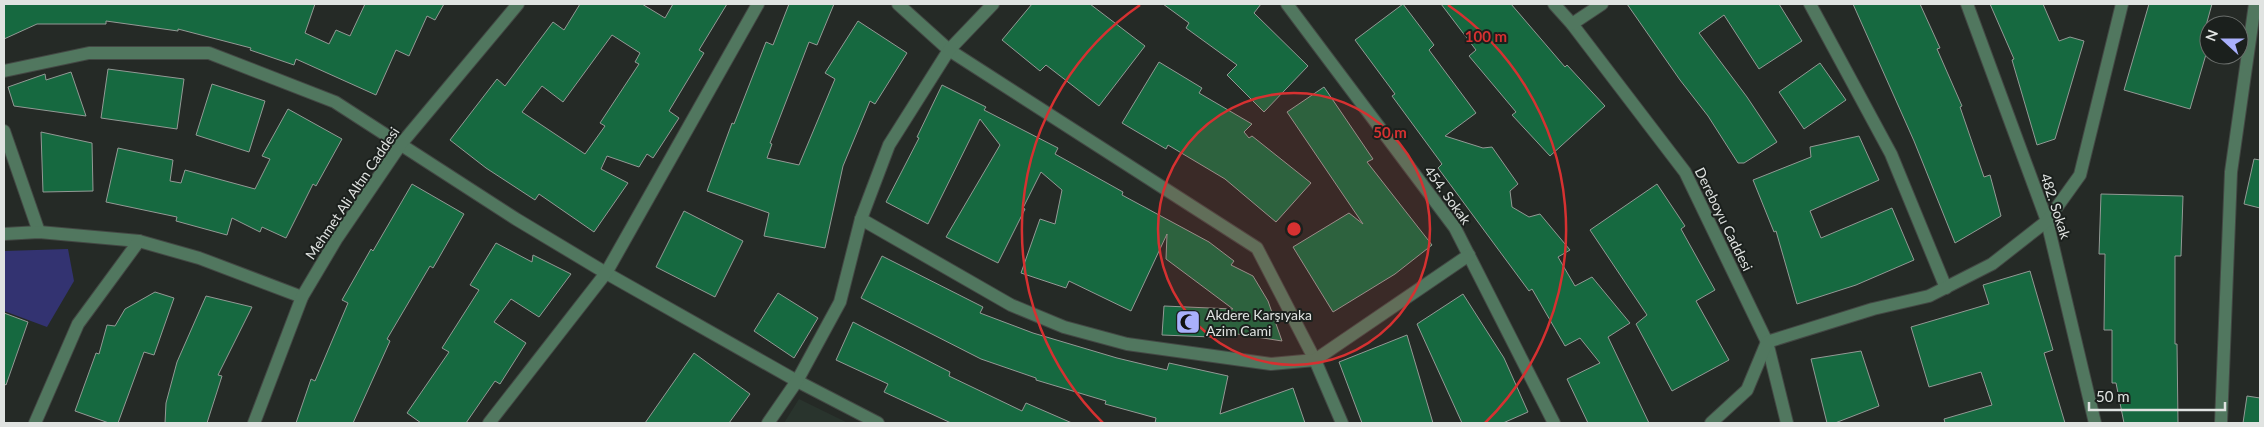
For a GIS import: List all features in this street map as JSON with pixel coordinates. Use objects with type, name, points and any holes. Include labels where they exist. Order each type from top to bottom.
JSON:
[{"type":"street","name":"Mehmet Ali Altın Caddesi","points":[[254,423],[302,297],[336,238],[401,144],[517,4]]},
{"type":"street","points":[[489,423],[606,273],[758,4]]},
{"type":"street","points":[[898,4],[949,50],[1257,248],[1315,360],[1342,423]]},
{"type":"street","points":[[768,423],[797,381],[840,302],[861,219],[889,145],[949,50],[994,4]]},
{"type":"street","name":"454. Sokak","points":[[1287,4],[1456,228],[1554,423]]},
{"type":"street","name":"Dereboyu Caddesi","points":[[1554,4],[1572,24],[1684,172],[1767,342],[1787,423]]},
{"type":"street","points":[[1572,24],[1602,4]]},
{"type":"street","points":[[1810,4],[1890,154],[1946,288]]},
{"type":"street","name":"482. Sokak","points":[[1966,4],[2047,221],[2095,423]]},
{"type":"street","points":[[1711,423],[1747,390],[1767,342],[1873,309],[1929,296],[1992,264],[2047,221],[2080,174],[2122,4]]},
{"type":"street","points":[[2221,423],[2231,172],[2256,4]]},
{"type":"street","points":[[4,71],[89,53],[209,54],[335,102],[516,220],[797,381],[878,423]]},
{"type":"street","points":[[4,131],[39,232]]},
{"type":"street","points":[[861,219],[1011,305],[1064,327],[1126,344],[1271,364],[1315,360],[1469,255]]},
{"type":"street","points":[[4,234],[39,232],[139,241],[199,258],[302,297]]},
{"type":"street","points":[[35,423],[78,324],[139,241]]},
{"type":"shaded area","points":[[68,249],[74,281],[47,327],[4,311],[4,251]]},
{"type":"shaded area","points":[[799,399],[848,423],[784,423]]},
{"type":"building","points":[[4,4],[315,4],[305,33],[329,44],[336,30],[350,36],[365,4],[444,4],[435,20],[427,16],[409,56],[396,50],[376,95],[296,59],[294,65],[250,50],[251,48],[178,29],[178,31],[106,21],[106,24],[37,24],[4,39]]},
{"type":"building","points":[[580,4],[642,4],[665,18],[673,4],[727,4],[699,50],[704,53],[669,111],[679,118],[653,158],[647,154],[639,167],[607,156],[601,169],[628,183],[594,232],[539,194],[535,200],[486,168],[450,140],[497,79],[505,86],[553,22],[564,30]],"holes":[[[612,35],[640,53],[635,62],[639,64],[600,123],[605,126],[585,154],[522,112],[542,86],[563,102]]]},
{"type":"building","points":[[789,4],[834,4],[817,45],[809,42],[770,143],[772,144],[767,158],[799,165],[835,79],[825,73],[858,21],[907,53],[875,104],[870,101],[843,166],[825,248],[764,236],[769,213],[707,191],[732,123],[734,124],[766,42],[773,45]]},
{"type":"building","points":[[1032,4],[1090,4],[1145,46],[1099,106],[1046,65],[1040,71],[1002,40]]},
{"type":"building","points":[[1163,4],[1261,4],[1254,13],[1308,66],[1264,112],[1227,75],[1237,65],[1186,28],[1189,23]]},
{"type":"building","points":[[1403,4],[1434,45],[1429,50],[1476,113],[1445,136],[1483,148],[1492,147],[1518,184],[1510,191],[1512,207],[1529,217],[1540,214],[1570,250],[1558,257],[1575,286],[1592,277],[1630,323],[1608,337],[1649,423],[1588,423],[1567,379],[1600,363],[1580,338],[1565,346],[1532,289],[1529,291],[1438,168],[1442,164],[1392,96],[1395,94],[1355,40]]},
{"type":"building","points":[[1441,4],[1511,4],[1565,67],[1567,65],[1605,106],[1550,156],[1512,115],[1516,112],[1469,56],[1476,50]]},
{"type":"building","points":[[1627,4],[1779,4],[1802,41],[1759,69],[1724,15],[1699,33],[1747,97],[1777,142],[1744,163],[1738,163],[1708,116],[1680,80]]},
{"type":"building","points":[[1853,4],[1920,4],[1940,48],[1937,49],[1962,106],[1960,107],[1984,177],[1990,175],[2001,216],[1955,243],[1914,141]]},
{"type":"building","points":[[1990,4],[2043,4],[2059,41],[2070,37],[2084,41],[2055,139],[2037,145],[2012,60],[2014,59]]},
{"type":"building","points":[[2149,4],[2212,4],[2209,15],[2199,15],[2199,65],[2203,65],[2190,109],[2124,90]]},
{"type":"building","points":[[1159,62],[1202,88],[1199,93],[1252,124],[1244,132],[1249,138],[1252,136],[1311,183],[1276,222],[1225,179],[1168,145],[1166,149],[1122,123]]},
{"type":"building","points":[[1820,63],[1846,100],[1804,129],[1779,92]]},
{"type":"building","points":[[108,69],[184,79],[177,129],[101,118]]},
{"type":"building","points":[[71,72],[86,116],[14,106],[8,87],[45,74],[46,80]]},
{"type":"building","points":[[212,84],[265,101],[249,152],[196,135]]},
{"type":"building","points":[[942,85],[986,107],[984,110],[1058,148],[1055,154],[1123,192],[1122,195],[1209,242],[1234,261],[1231,265],[1253,276],[1268,301],[1282,341],[1212,330],[1212,337],[1162,335],[1164,306],[1233,309],[1166,259],[1167,234],[1131,311],[1069,281],[1066,288],[1021,273],[1040,219],[1055,224],[1062,190],[1041,172],[998,263],[946,237],[1000,145],[980,119],[928,224],[886,202],[919,138],[917,137]]},
{"type":"building","points":[[1324,87],[1373,159],[1367,162],[1432,245],[1395,274],[1333,312],[1293,247],[1349,213],[1363,224],[1287,112]]},
{"type":"building","points":[[288,109],[342,139],[316,186],[313,184],[286,238],[262,227],[260,232],[232,218],[227,235],[176,221],[177,217],[106,202],[118,148],[173,160],[170,181],[181,183],[185,170],[255,189],[270,159],[262,156]]},
{"type":"building","points":[[41,132],[92,143],[93,191],[43,192]]},
{"type":"building","points":[[1859,136],[1879,180],[1810,211],[1821,238],[1892,208],[1914,260],[1856,285],[1797,304],[1776,231],[1774,232],[1753,180],[1811,157],[1810,147]]},
{"type":"building","points":[[2254,159],[2260,160],[2260,208],[2244,204]]},
{"type":"building","points":[[412,184],[464,214],[433,268],[430,266],[387,339],[390,341],[353,423],[296,423],[311,379],[315,381],[348,303],[342,300],[371,249],[373,251]]},
{"type":"building","points":[[1657,184],[1685,226],[1681,229],[1715,290],[1696,301],[1729,360],[1672,391],[1636,324],[1647,315],[1590,230]]},
{"type":"building","points":[[2101,194],[2183,196],[2181,256],[2175,256],[2175,344],[2177,344],[2178,423],[2124,423],[2116,383],[2112,383],[2112,330],[2104,330],[2105,254],[2099,254]]},
{"type":"building","points":[[684,211],[743,241],[715,297],[656,267]]},
{"type":"building","points":[[496,243],[532,262],[533,255],[571,274],[539,317],[511,299],[494,322],[526,343],[500,384],[495,381],[466,423],[421,423],[407,413],[449,352],[442,348],[479,290],[470,285]]},
{"type":"building","points":[[882,256],[983,307],[980,313],[1033,333],[1117,358],[1167,370],[1169,363],[1228,376],[1220,414],[1293,388],[1305,423],[1155,423],[1156,418],[1105,404],[1106,401],[1036,380],[1036,378],[981,359],[861,298]]},
{"type":"building","points":[[2030,271],[2053,350],[2044,353],[2065,423],[1945,423],[1944,419],[1992,405],[1981,372],[1929,387],[1911,327],[1989,304],[1983,285]]},
{"type":"building","points":[[155,292],[174,298],[154,355],[144,352],[118,423],[109,423],[75,411],[96,353],[99,354],[107,325],[115,326],[125,309]]},
{"type":"building","points":[[778,293],[818,318],[794,358],[754,331]]},
{"type":"building","points":[[1463,294],[1504,358],[1528,412],[1503,423],[1462,423],[1417,324]]},
{"type":"building","points":[[206,296],[252,307],[218,375],[222,376],[207,423],[165,423],[166,403],[177,362]]},
{"type":"building","points":[[4,313],[28,322],[6,385],[4,384]]},
{"type":"building","points":[[853,322],[950,372],[949,376],[1022,411],[1026,403],[1072,423],[951,423],[884,392],[888,384],[836,360]]},
{"type":"building","points":[[1407,335],[1433,423],[1362,423],[1339,362]]},
{"type":"building","points":[[1861,351],[1879,406],[1835,423],[1827,423],[1811,359]]},
{"type":"building","points":[[694,353],[750,394],[729,423],[645,423]]},
{"type":"building","points":[[2247,396],[2260,398],[2260,423],[2243,423]]},
{"type":"place","name":"Akdere Karşıyaka Azim Cami","points":[[1188,322]]}]
